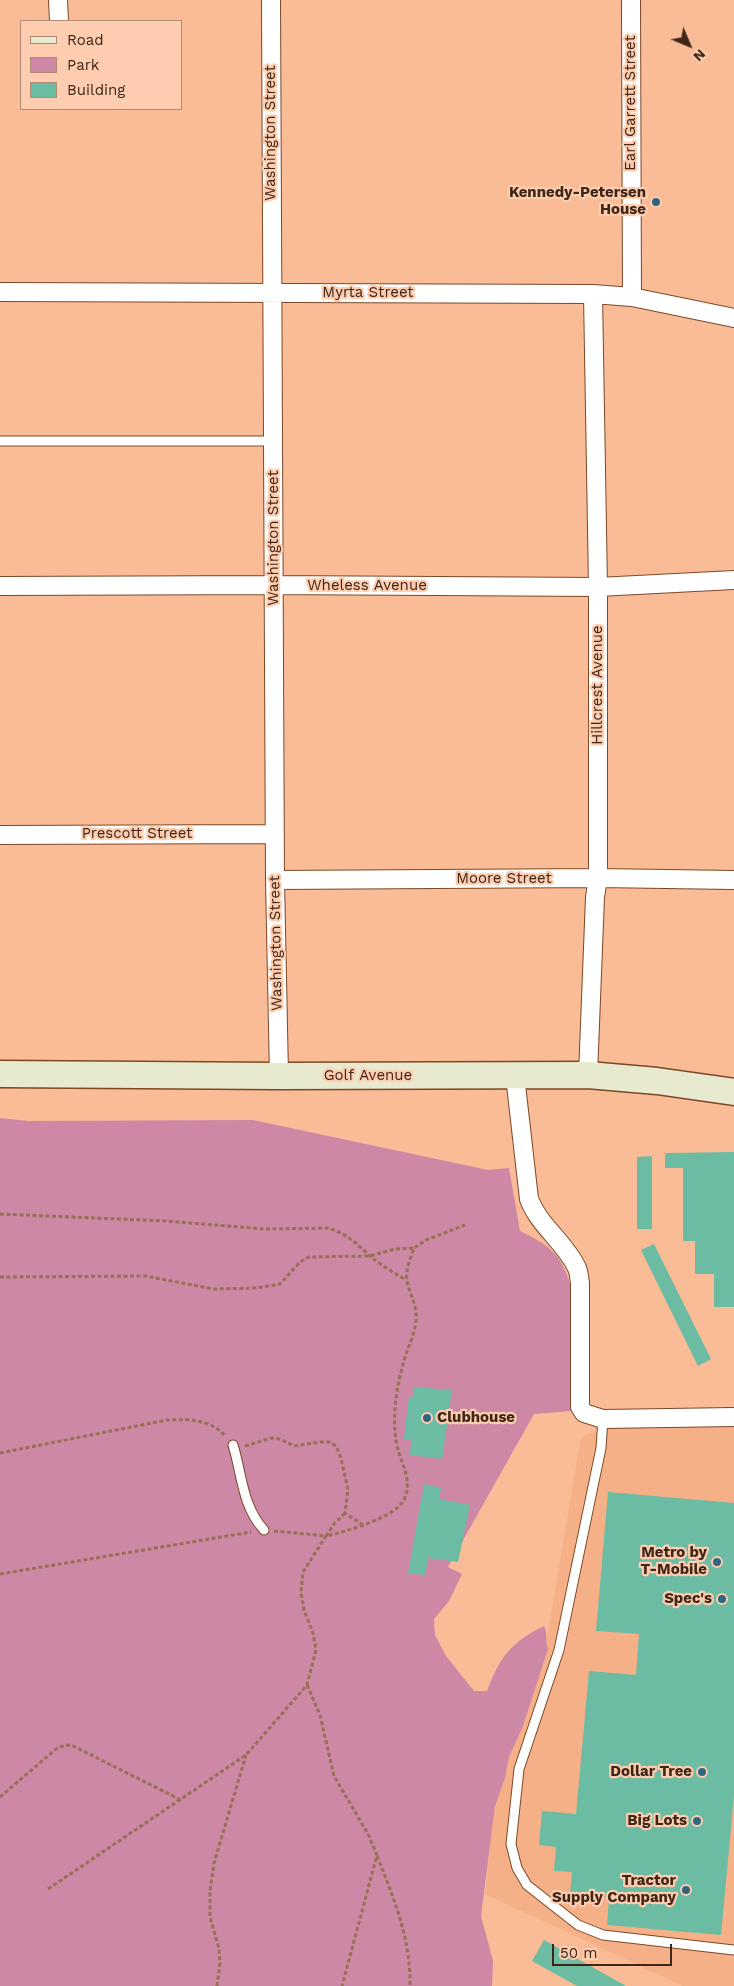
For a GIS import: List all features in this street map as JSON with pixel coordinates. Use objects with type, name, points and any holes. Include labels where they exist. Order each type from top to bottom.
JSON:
[{"type":"main road","name":"Golf Avenue","points":[[0,1074],[279,1076],[588,1075],[656,1081],[734,1092]]},
{"type":"street","points":[[58,0],[59,20]]},
{"type":"street","name":"Washington Street","points":[[271,0],[275,880],[279,1076]]},
{"type":"street","name":"Earl Garrett Street","points":[[631,0],[632,296]]},
{"type":"street","name":"Myrta Street","points":[[0,292],[593,294],[632,296],[734,318]]},
{"type":"street","name":"Hillcrest Avenue","points":[[588,1075],[595,897],[598,878],[598,587],[593,294]]},
{"type":"street","name":"Wheless Avenue","points":[[0,586],[598,587],[734,580]]},
{"type":"street","name":"Prescott Street","points":[[0,834],[275,834]]},
{"type":"street","name":"Moore Street","points":[[275,880],[598,878],[734,880]]},
{"type":"street","points":[[515,1076],[528,1199],[534,1213],[570,1257],[577,1268],[579,1276],[580,1407],[584,1413],[603,1419],[734,1417]]},
{"type":"lane","points":[[0,441],[273,441]]},
{"type":"lane","points":[[603,1419],[601,1448],[559,1650],[518,1769],[511,1844],[517,1868],[527,1884],[578,1925],[603,1935],[734,1950]]},
{"type":"lane","points":[[233,1445],[246,1498],[256,1522],[264,1530]]},
{"type":"path","points":[[0,1214],[166,1221],[264,1229],[327,1228],[337,1230],[350,1238],[391,1272],[406,1280]]},
{"type":"path","points":[[0,1277],[146,1276],[213,1289],[256,1288],[280,1284],[300,1262],[310,1257],[370,1256],[395,1249],[414,1248],[426,1240],[465,1225]]},
{"type":"path","points":[[0,1574],[264,1530],[326,1536],[350,1531],[392,1512],[403,1501],[408,1487],[407,1473],[399,1457],[394,1417],[396,1389],[413,1335],[416,1317],[412,1294],[406,1280],[414,1248]]},
{"type":"path","points":[[0,1453],[167,1420],[189,1420],[212,1425],[221,1431],[233,1445],[241,1447],[271,1438],[280,1439],[294,1446],[329,1442],[336,1446],[341,1458],[348,1490],[345,1513],[334,1524],[303,1572],[301,1593],[316,1650],[307,1685],[246,1755],[48,1889]]},
{"type":"path","points":[[345,1513],[364,1525]]},
{"type":"path","points":[[307,1685],[320,1716],[334,1776],[368,1834],[390,1887],[404,1928],[410,1971],[410,1986]]},
{"type":"path","points":[[0,1797],[56,1749],[65,1745],[74,1746],[179,1799]]},
{"type":"path","points":[[216,1986],[220,1956],[210,1917],[210,1891],[214,1863],[246,1755]]},
{"type":"path","points":[[342,1986],[377,1856]]},
{"type":"shaded area","points":[[734,1425],[734,1986],[683,1986],[485,1894],[495,1805],[505,1778],[509,1757],[523,1726],[546,1644],[580,1441],[585,1435],[618,1426]]},
{"type":"green space","points":[[0,1118],[28,1121],[253,1120],[488,1170],[509,1168],[520,1231],[547,1246],[553,1252],[563,1266],[571,1287],[571,1411],[534,1414],[448,1567],[462,1574],[449,1601],[434,1619],[435,1635],[446,1656],[474,1691],[487,1691],[502,1660],[523,1638],[544,1626],[546,1632],[548,1649],[523,1726],[509,1757],[505,1778],[495,1806],[481,1916],[493,1961],[492,1986],[0,1986]]},
{"type":"building","points":[[734,1152],[734,1307],[714,1307],[714,1274],[695,1274],[695,1241],[683,1241],[683,1168],[665,1168],[665,1153]]},
{"type":"building","points":[[652,1156],[652,1229],[637,1229],[637,1157]]},
{"type":"building","points":[[654,1244],[711,1359],[698,1366],[641,1250]]},
{"type":"building","name":"Clubhouse","points":[[414,1387],[452,1390],[442,1459],[410,1455],[411,1440],[404,1439],[409,1396],[413,1397]]},
{"type":"building","points":[[424,1484],[441,1488],[439,1499],[470,1505],[458,1562],[428,1558],[425,1575],[408,1573]]},
{"type":"building","points":[[608,1492],[734,1503],[734,1796],[721,1935],[607,1925],[609,1898],[570,1894],[572,1872],[554,1871],[556,1847],[539,1845],[542,1811],[576,1814],[589,1671],[636,1675],[639,1634],[596,1631]]},
{"type":"building","points":[[544,1940],[626,1986],[577,1986],[532,1961]]},
{"type":"place","name":"Kennedy-Petersen House","points":[[656,202]]},
{"type":"place","name":"Clubhouse","points":[[427,1418]]},
{"type":"place","name":"Metro by T-Mobile","points":[[717,1562]]},
{"type":"place","name":"Spec's","points":[[722,1599]]},
{"type":"place","name":"Dollar Tree","points":[[702,1772]]},
{"type":"place","name":"Big Lots","points":[[697,1821]]},
{"type":"place","name":"Tractor Supply Company","points":[[686,1890]]}]
